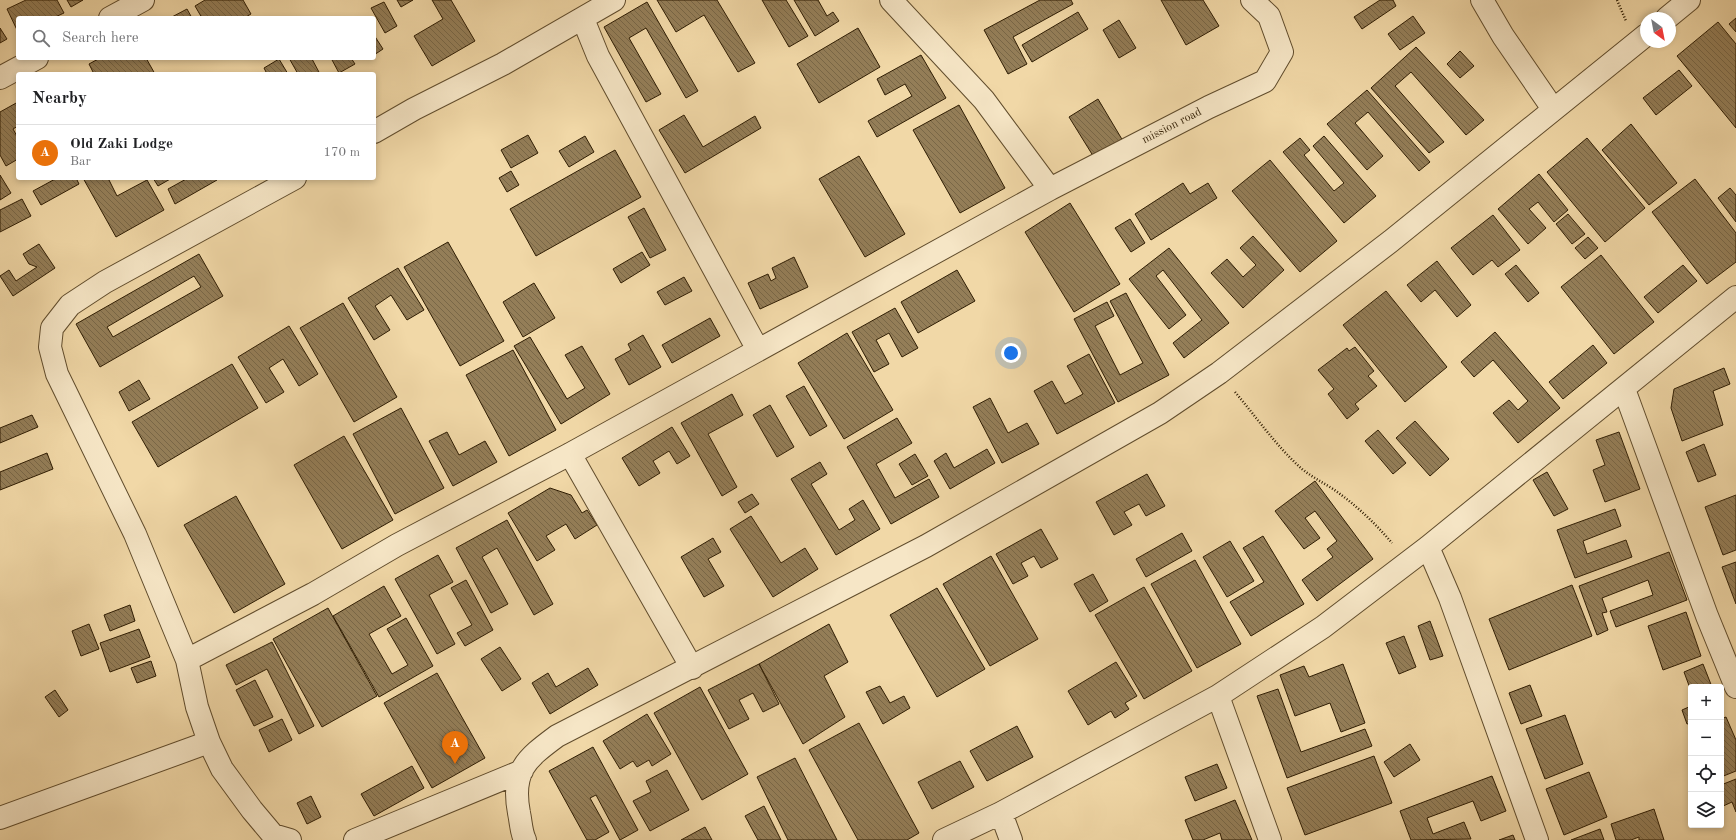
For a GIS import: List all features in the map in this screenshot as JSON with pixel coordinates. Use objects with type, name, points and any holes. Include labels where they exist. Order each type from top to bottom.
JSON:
[{"type":"street","points":[[114,16],[142,0]]},
{"type":"street","points":[[376,131],[414,109],[503,64],[614,0]]},
{"type":"street","points":[[891,0],[984,100],[1050,189]]},
{"type":"street","name":"mission road","points":[[187,660],[313,594],[397,545],[570,454],[1050,189],[1209,107],[1265,81],[1282,52],[1269,16],[1252,0]]},
{"type":"street","points":[[1482,0],[1503,36],[1553,109]]},
{"type":"street","points":[[1674,12],[1689,0]]},
{"type":"street","points":[[583,19],[598,56],[758,350]]},
{"type":"street","points":[[525,840],[517,801],[517,785],[522,771],[533,754],[557,736],[692,668],[926,546],[1160,413],[1219,373],[1391,241],[1640,40]]},
{"type":"street","points":[[0,78],[33,60]]},
{"type":"street","points":[[290,840],[273,835],[252,810],[222,769],[209,742],[197,707],[187,660],[135,534],[57,374],[50,347],[52,328],[70,305],[105,282],[291,180]]},
{"type":"street","points":[[944,840],[1001,813],[1218,696],[1323,627],[1428,547],[1736,297]]},
{"type":"street","points":[[1624,389],[1708,616],[1736,687]]},
{"type":"street","points":[[570,454],[692,668]]},
{"type":"street","points":[[1428,547],[1450,598],[1537,840]]},
{"type":"street","points":[[1218,696],[1270,840]]},
{"type":"street","points":[[0,818],[209,742]]},
{"type":"street","points":[[355,840],[522,771]]},
{"type":"street","points":[[1001,813],[1011,840]]},
{"type":"path","points":[[1219,373],[1292,458],[1315,479],[1331,488],[1351,503],[1384,533],[1408,561]]},
{"type":"building","points":[[26,0],[57,0],[64,13],[57,16],[16,16],[16,28],[7,9]]},
{"type":"building","points":[[67,0],[83,0],[71,7]]},
{"type":"building","points":[[205,0],[243,0],[251,14],[248,16],[201,16],[195,6]]},
{"type":"building","points":[[397,0],[413,0],[401,7]]},
{"type":"building","points":[[432,0],[451,0],[475,41],[432,66],[414,36],[443,19]]},
{"type":"building","points":[[657,0],[717,0],[755,63],[738,72],[704,15],[676,32]]},
{"type":"building","points":[[762,0],[786,0],[808,36],[789,47]]},
{"type":"building","points":[[794,0],[818,0],[827,16],[833,12],[839,21],[815,36]]},
{"type":"building","points":[[1040,0],[1071,0],[1073,4],[1013,37],[1027,64],[1008,74],[984,30]]},
{"type":"building","points":[[1161,0],[1203,0],[1219,26],[1186,45]]},
{"type":"building","points":[[1380,0],[1393,0],[1396,6],[1362,29],[1354,17]]},
{"type":"building","points":[[384,2],[397,26],[385,33],[371,8]]},
{"type":"building","points":[[647,2],[698,91],[686,98],[646,28],[629,38],[661,94],[646,102],[604,27]]},
{"type":"building","points":[[187,9],[191,16],[174,16]]},
{"type":"building","points":[[1078,12],[1088,29],[1032,62],[1022,45]]},
{"type":"building","points":[[1413,16],[1425,33],[1400,50],[1388,34]]},
{"type":"building","points":[[1736,18],[1736,32],[1729,24]]},
{"type":"building","points":[[1119,20],[1136,48],[1119,58],[1103,30]]},
{"type":"building","points":[[1718,22],[1736,44],[1736,128],[1677,56]]},
{"type":"building","points":[[0,28],[7,39],[0,43]]},
{"type":"building","points":[[858,28],[880,67],[819,103],[797,64]]},
{"type":"building","points":[[376,38],[383,49],[376,54]]},
{"type":"building","points":[[1416,47],[1484,120],[1466,135],[1411,72],[1395,86],[1444,142],[1429,153],[1371,88]]},
{"type":"building","points":[[1460,51],[1474,66],[1460,78],[1447,64]]},
{"type":"building","points":[[921,55],[946,98],[877,137],[868,121],[912,96],[905,84],[885,95],[877,79]]},
{"type":"building","points":[[96,60],[147,60],[154,72],[93,72],[89,64]]},
{"type":"building","points":[[280,60],[287,72],[266,72],[264,68]]},
{"type":"building","points":[[290,60],[313,60],[319,72],[297,72]]},
{"type":"building","points":[[332,60],[352,60],[355,64],[341,72],[338,72]]},
{"type":"building","points":[[1679,70],[1692,86],[1656,115],[1643,98]]},
{"type":"building","points":[[1367,90],[1430,162],[1419,171],[1368,112],[1355,123],[1383,156],[1367,170],[1327,124]]},
{"type":"building","points":[[1098,99],[1123,141],[1095,159],[1069,117]]},
{"type":"building","points":[[16,103],[16,127],[13,129],[16,134],[16,160],[6,166],[0,155],[0,112]]},
{"type":"building","points":[[959,105],[1005,188],[960,213],[913,130]]},
{"type":"building","points":[[684,115],[703,147],[755,116],[761,128],[685,173],[659,130]]},
{"type":"building","points":[[1631,124],[1677,183],[1649,205],[1602,150]]},
{"type":"building","points":[[528,135],[538,153],[511,168],[501,150]]},
{"type":"building","points":[[585,136],[594,152],[569,167],[559,151]]},
{"type":"building","points":[[1324,136],[1376,196],[1344,223],[1283,152],[1300,138],[1310,150],[1304,155],[1334,191],[1344,183],[1313,146]]},
{"type":"building","points":[[1587,138],[1645,208],[1605,242],[1547,172]]},
{"type":"building","points":[[615,150],[641,197],[536,256],[510,209]]},
{"type":"building","points":[[859,156],[905,234],[865,257],[819,179]]},
{"type":"building","points":[[1270,160],[1337,241],[1300,272],[1232,191]]},
{"type":"building","points":[[511,171],[519,185],[507,192],[499,178]]},
{"type":"building","points":[[1539,174],[1568,210],[1554,222],[1538,202],[1529,209],[1546,228],[1528,244],[1498,209]]},
{"type":"building","points":[[0,175],[11,193],[0,200]]},
{"type":"building","points":[[1695,179],[1736,233],[1736,262],[1707,284],[1652,212]]},
{"type":"building","points":[[53,180],[77,180],[79,184],[41,205],[33,191]]},
{"type":"building","points":[[84,180],[109,180],[117,196],[147,180],[164,210],[116,237]]},
{"type":"building","points":[[154,180],[168,180],[158,186]]},
{"type":"building","points":[[184,180],[217,180],[175,204],[168,189]]},
{"type":"building","points":[[1183,183],[1190,194],[1208,183],[1217,198],[1151,240],[1135,214]]},
{"type":"building","points":[[1730,188],[1736,195],[1736,222],[1718,198]]},
{"type":"building","points":[[22,199],[31,216],[0,232],[0,210]]},
{"type":"building","points":[[1070,203],[1120,284],[1074,312],[1025,232]]},
{"type":"building","points":[[644,208],[666,250],[650,258],[628,217]]},
{"type":"building","points":[[1568,214],[1585,234],[1572,244],[1556,224]]},
{"type":"building","points":[[1493,215],[1520,250],[1498,267],[1492,260],[1473,275],[1451,248]]},
{"type":"building","points":[[1130,219],[1145,243],[1131,252],[1115,228]]},
{"type":"building","points":[[1253,236],[1284,270],[1243,308],[1211,273],[1227,259],[1243,277],[1256,265],[1240,248]]},
{"type":"building","points":[[1588,237],[1598,248],[1585,259],[1575,248]]},
{"type":"building","points":[[448,242],[504,341],[460,366],[404,267]]},
{"type":"building","points":[[39,244],[55,268],[13,296],[0,276],[9,270],[16,281],[37,267],[29,264],[23,254]]},
{"type":"building","points":[[1169,248],[1229,323],[1184,358],[1173,343],[1202,320],[1163,270],[1156,276],[1186,315],[1169,329],[1129,279]]},
{"type":"building","points":[[642,252],[650,265],[621,283],[613,269]]},
{"type":"building","points":[[199,254],[223,296],[100,367],[76,324]],"holes":[[[194,276],[201,287],[113,337],[107,327]]]},
{"type":"building","points":[[1601,255],[1654,322],[1614,354],[1561,287]]},
{"type":"building","points":[[794,257],[808,287],[760,309],[748,283],[768,274],[771,281],[776,278],[772,268]]},
{"type":"building","points":[[1437,261],[1471,305],[1457,317],[1435,290],[1421,302],[1407,285]]},
{"type":"building","points":[[1516,265],[1539,293],[1528,302],[1505,274]]},
{"type":"building","points":[[1683,265],[1697,281],[1658,313],[1644,297]]},
{"type":"building","points":[[398,268],[424,310],[407,320],[391,295],[375,306],[390,330],[374,340],[348,298]]},
{"type":"building","points":[[957,270],[975,301],[918,333],[901,302]]},
{"type":"building","points":[[684,277],[692,291],[665,305],[657,292]]},
{"type":"building","points":[[534,283],[555,318],[523,337],[503,302]]},
{"type":"building","points":[[1386,291],[1447,367],[1405,402],[1343,325]]},
{"type":"building","points":[[1126,293],[1169,375],[1118,402],[1074,319],[1107,302],[1114,316],[1095,326],[1120,375],[1143,363],[1110,301]]},
{"type":"building","points":[[343,303],[397,397],[354,422],[300,328]]},
{"type":"building","points":[[895,308],[918,348],[902,357],[889,333],[876,340],[889,364],[874,372],[852,332]]},
{"type":"building","points":[[710,318],[720,336],[672,363],[662,345]]},
{"type":"building","points":[[289,326],[318,374],[299,386],[283,359],[269,368],[284,392],[266,403],[238,357]]},
{"type":"building","points":[[1495,332],[1560,408],[1518,443],[1493,413],[1509,400],[1518,410],[1528,401],[1493,360],[1474,377],[1461,362]]},
{"type":"building","points":[[847,333],[893,410],[844,439],[798,363]]},
{"type":"building","points":[[643,335],[661,367],[629,385],[615,359],[631,350],[628,344]]},
{"type":"building","points":[[530,337],[567,399],[585,388],[565,355],[582,346],[610,394],[561,424],[514,346]]},
{"type":"building","points":[[1593,345],[1607,363],[1563,399],[1549,382]]},
{"type":"building","points":[[1355,347],[1374,371],[1368,376],[1377,386],[1355,404],[1359,409],[1347,419],[1328,394],[1334,389],[1318,370],[1347,348],[1349,351]]},
{"type":"building","points":[[513,350],[556,430],[509,456],[466,375]]},
{"type":"building","points":[[1089,354],[1115,403],[1057,434],[1034,391],[1052,381],[1065,404],[1083,394],[1067,366]]},
{"type":"building","points":[[232,364],[258,408],[158,467],[132,422]]},
{"type":"building","points":[[1724,368],[1730,384],[1713,391],[1723,425],[1682,441],[1671,408],[1674,389]]},
{"type":"building","points":[[139,380],[150,399],[129,411],[119,392]]},
{"type":"building","points":[[804,386],[827,426],[810,436],[786,396]]},
{"type":"building","points":[[732,394],[743,415],[708,434],[737,487],[722,496],[681,423]]},
{"type":"building","points":[[990,398],[1008,433],[1027,423],[1039,444],[1002,463],[973,407]]},
{"type":"building","points":[[770,405],[794,447],[777,457],[753,415]]},
{"type":"building","points":[[401,408],[444,488],[395,514],[353,434]]},
{"type":"building","points":[[32,415],[38,427],[0,443],[0,428]]},
{"type":"building","points":[[897,418],[912,443],[876,464],[895,498],[929,479],[939,497],[891,524],[847,447]]},
{"type":"building","points":[[1415,421],[1449,459],[1430,476],[1396,438]]},
{"type":"building","points":[[672,427],[690,456],[677,464],[669,451],[653,461],[660,473],[639,486],[622,458]]},
{"type":"building","points":[[1378,430],[1406,463],[1393,474],[1365,441]]},
{"type":"building","points":[[447,432],[459,455],[485,441],[497,462],[453,486],[429,441]]},
{"type":"building","points":[[1619,432],[1640,489],[1605,502],[1593,470],[1605,465],[1596,440]]},
{"type":"building","points":[[344,436],[393,520],[342,549],[294,465]]},
{"type":"building","points":[[1704,444],[1716,475],[1698,482],[1686,452]]},
{"type":"building","points":[[987,449],[995,463],[950,489],[934,461],[946,453],[954,468]]},
{"type":"building","points":[[47,453],[53,469],[0,490],[0,472]]},
{"type":"building","points":[[915,454],[928,476],[912,485],[899,464]]},
{"type":"building","points":[[820,462],[827,474],[811,484],[839,530],[855,520],[849,509],[863,500],[880,529],[836,555],[791,479]]},
{"type":"building","points":[[1547,472],[1568,509],[1554,516],[1533,480]]},
{"type":"building","points":[[1147,474],[1165,506],[1146,516],[1139,504],[1124,512],[1132,525],[1114,535],[1096,502]]},
{"type":"building","points":[[1315,481],[1373,559],[1317,601],[1302,580],[1333,557],[1327,549],[1337,541],[1315,511],[1305,518],[1320,538],[1304,549],[1275,511]]},
{"type":"building","points":[[550,488],[571,495],[582,513],[587,510],[597,525],[575,539],[566,524],[546,536],[555,550],[537,561],[508,513]]},
{"type":"building","points":[[752,494],[759,504],[745,513],[738,502]]},
{"type":"building","points":[[1736,495],[1736,550],[1723,555],[1705,507]]},
{"type":"building","points":[[236,496],[285,584],[234,613],[184,525]]},
{"type":"building","points":[[1615,509],[1621,526],[1583,541],[1587,554],[1626,540],[1632,557],[1575,578],[1557,530]]},
{"type":"building","points":[[751,516],[781,563],[805,548],[818,569],[773,597],[730,529]]},
{"type":"building","points":[[507,520],[553,604],[534,615],[497,548],[482,557],[508,604],[491,613],[456,548]]},
{"type":"building","points":[[1041,529],[1058,559],[1041,568],[1034,556],[1021,563],[1028,576],[1013,584],[996,554]]},
{"type":"building","points":[[1182,533],[1192,551],[1146,577],[1136,559]]},
{"type":"building","points":[[1263,536],[1304,604],[1251,636],[1230,602],[1264,582],[1243,548]]},
{"type":"building","points":[[713,538],[721,552],[708,559],[724,586],[704,597],[681,557]]},
{"type":"building","points":[[1230,541],[1254,581],[1227,597],[1203,557]]},
{"type":"building","points":[[1669,552],[1687,600],[1616,627],[1610,611],[1653,595],[1648,580],[1602,598],[1607,612],[1602,613],[1608,630],[1597,635],[1579,586]]},
{"type":"building","points":[[438,555],[453,582],[429,595],[455,644],[437,654],[395,579]]},
{"type":"building","points":[[991,556],[1038,639],[990,666],[943,584]]},
{"type":"building","points":[[1195,560],[1241,644],[1197,668],[1151,584]]},
{"type":"building","points":[[1736,562],[1736,604],[1722,567]]},
{"type":"building","points":[[1093,574],[1108,601],[1090,612],[1074,584]]},
{"type":"building","points":[[466,580],[493,630],[465,646],[457,633],[472,625],[451,588]]},
{"type":"building","points":[[1572,585],[1592,636],[1509,670],[1489,619]]},
{"type":"building","points":[[384,586],[401,616],[369,634],[392,674],[408,665],[387,629],[406,618],[433,666],[379,697],[333,616]]},
{"type":"building","points":[[1144,587],[1192,671],[1144,699],[1095,615]]},
{"type":"building","points":[[937,588],[985,669],[937,697],[890,615]]},
{"type":"building","points":[[130,605],[135,621],[110,631],[104,615]]},
{"type":"building","points":[[328,608],[377,696],[322,727],[273,639]]},
{"type":"building","points":[[1686,612],[1701,656],[1663,670],[1648,626]]},
{"type":"building","points":[[1430,621],[1443,656],[1430,660],[1418,626]]},
{"type":"building","points":[[89,624],[99,649],[81,656],[72,631]]},
{"type":"building","points":[[829,624],[848,662],[824,676],[845,717],[803,744],[759,664]]},
{"type":"building","points":[[139,629],[150,657],[110,672],[100,643]]},
{"type":"building","points":[[1404,636],[1416,667],[1399,674],[1386,643]]},
{"type":"building","points":[[272,642],[314,726],[299,734],[267,669],[236,685],[226,665]]},
{"type":"building","points":[[500,647],[521,679],[502,691],[481,659]]},
{"type":"building","points":[[151,661],[156,676],[137,683],[131,668]]},
{"type":"building","points":[[1116,662],[1137,696],[1125,703],[1129,709],[1115,718],[1111,711],[1088,725],[1068,691]]},
{"type":"building","points":[[759,664],[779,704],[763,712],[753,693],[739,700],[749,719],[729,729],[708,690]]},
{"type":"building","points":[[1343,664],[1365,723],[1341,732],[1330,703],[1295,716],[1280,675],[1304,666],[1309,677]]},
{"type":"building","points":[[1703,664],[1711,684],[1688,684],[1684,672]]},
{"type":"building","points":[[588,668],[598,685],[550,714],[532,683],[548,673],[556,687]]},
{"type":"building","points":[[437,673],[485,758],[432,788],[384,703]]},
{"type":"building","points":[[255,680],[273,717],[254,726],[236,690]]},
{"type":"building","points":[[1530,685],[1542,716],[1521,724],[1509,693]]},
{"type":"building","points":[[880,686],[890,703],[904,696],[910,708],[883,724],[866,692]]},
{"type":"building","points":[[700,687],[748,774],[702,800],[654,713]]},
{"type":"building","points":[[1278,689],[1301,752],[1365,729],[1372,746],[1287,778],[1257,696]]},
{"type":"building","points":[[55,690],[68,710],[59,717],[45,697]]},
{"type":"building","points":[[1688,707],[1688,724],[1687,724],[1682,710]]},
{"type":"building","points":[[647,714],[671,754],[652,766],[649,760],[637,767],[633,761],[620,769],[603,741]]},
{"type":"building","points":[[1565,715],[1583,764],[1545,779],[1526,729]]},
{"type":"building","points":[[1726,717],[1736,740],[1736,771],[1724,776],[1724,720],[1724,718]]},
{"type":"building","points":[[282,719],[292,740],[269,752],[259,730]]},
{"type":"building","points":[[859,723],[919,833],[907,840],[858,840],[809,750]]},
{"type":"building","points":[[1017,726],[1033,757],[987,781],[970,751]]},
{"type":"building","points":[[1410,744],[1420,760],[1394,777],[1384,762]]},
{"type":"building","points":[[593,747],[638,830],[620,840],[596,795],[590,798],[609,832],[595,840],[587,840],[549,771]]},
{"type":"building","points":[[1374,756],[1392,803],[1305,835],[1287,788]]},
{"type":"building","points":[[795,758],[837,840],[788,840],[757,777]]},
{"type":"building","points":[[960,761],[974,787],[932,809],[918,782]]},
{"type":"building","points":[[1217,764],[1227,788],[1195,801],[1185,777]]},
{"type":"building","points":[[412,766],[424,788],[374,816],[361,794]]},
{"type":"building","points":[[667,770],[689,810],[650,831],[633,801],[651,792],[646,781]]},
{"type":"building","points":[[1589,772],[1607,817],[1564,835],[1546,789]]},
{"type":"building","points":[[1492,776],[1506,811],[1481,821],[1473,801],[1427,818],[1433,834],[1464,822],[1471,839],[1411,840],[1400,811]]},
{"type":"building","points":[[1736,779],[1736,812],[1732,802],[1724,806],[1724,784]]},
{"type":"building","points":[[311,796],[321,817],[307,824],[297,803]]},
{"type":"building","points":[[1235,800],[1252,840],[1222,840],[1220,833],[1203,840],[1193,840],[1185,820]]},
{"type":"building","points":[[764,806],[781,840],[758,840],[745,816]]},
{"type":"building","points":[[1654,809],[1664,840],[1639,840],[1639,837],[1631,840],[1616,840],[1611,824]]},
{"type":"building","points":[[705,827],[712,840],[681,840]]},
{"type":"building","points":[[1600,829],[1604,840],[1571,840]]},
{"type":"building","points":[[1513,835],[1515,840],[1499,840]]},
{"type":"place","name":"Old Zaki Lodge","points":[[455,764]]}]
